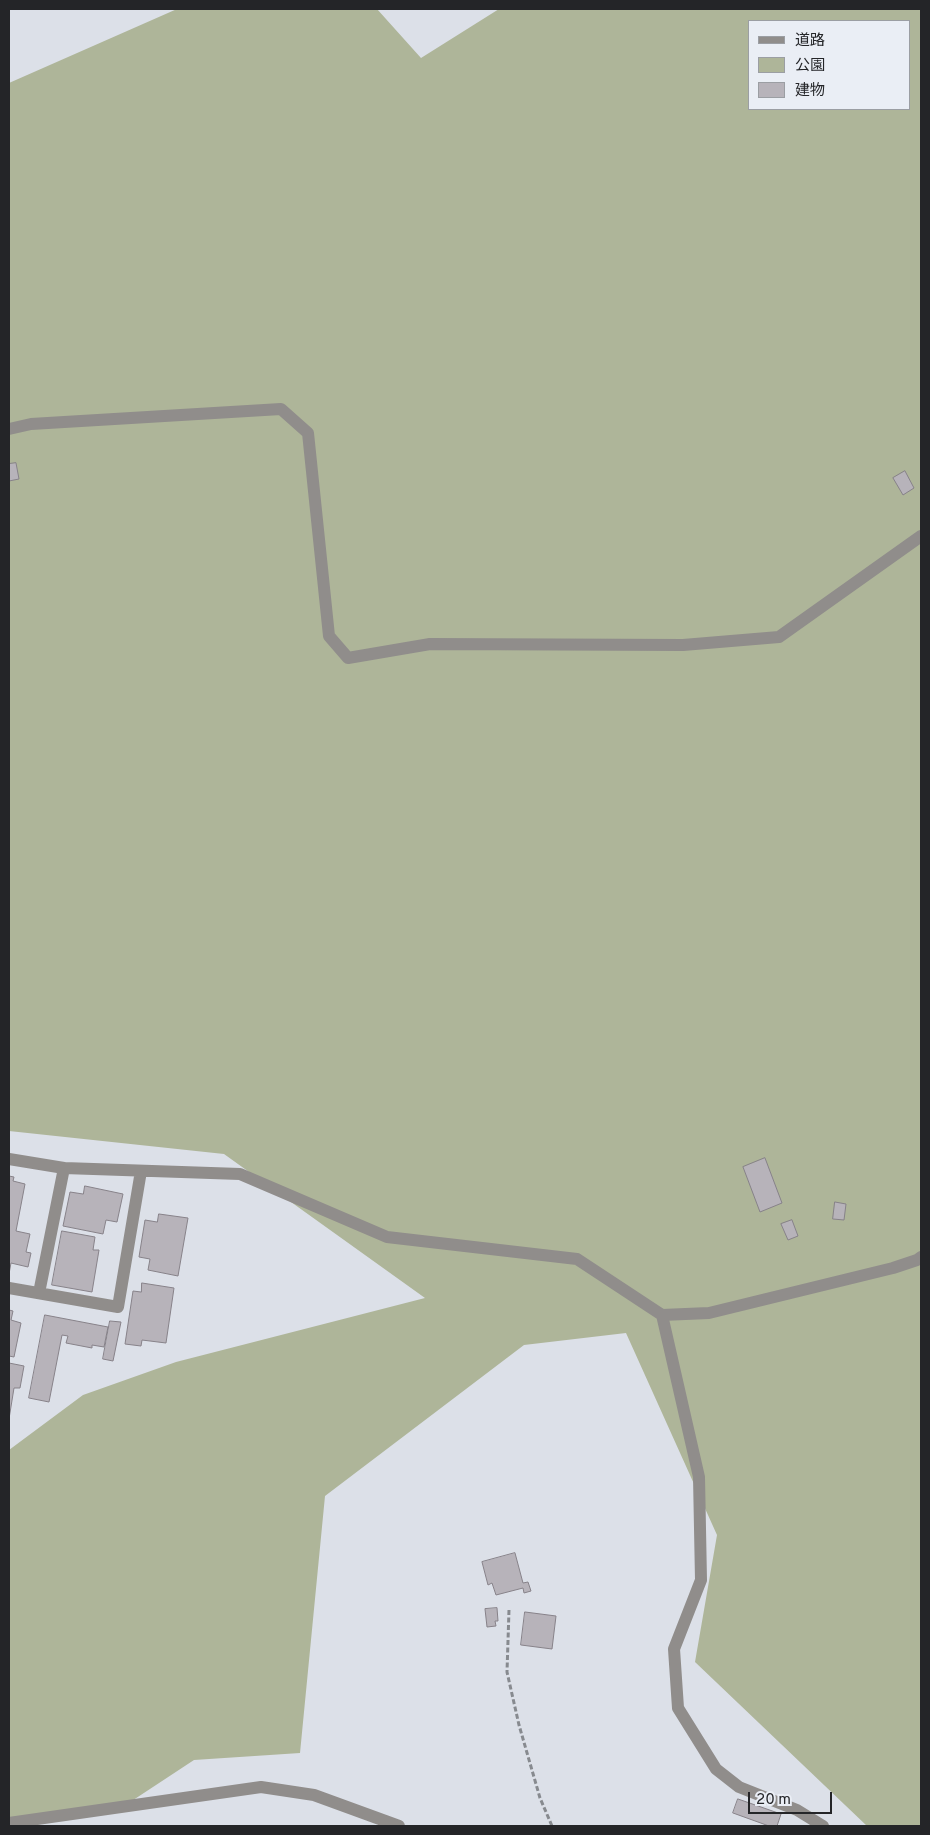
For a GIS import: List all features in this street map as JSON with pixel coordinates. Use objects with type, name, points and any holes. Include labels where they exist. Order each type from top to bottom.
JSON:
[{"type":"street","points":[[9,429],[31,424],[281,409],[308,433],[329,636],[348,658],[430,644],[682,645],[779,637],[921,536]]},
{"type":"street","points":[[9,1159],[64,1168],[240,1174],[387,1236],[577,1259],[662,1315],[709,1313],[893,1268],[921,1257]]},
{"type":"street","points":[[39,1293],[64,1168]]},
{"type":"street","points":[[9,1288],[118,1306],[141,1171]]},
{"type":"street","points":[[662,1315],[698,1477],[701,1580],[674,1650],[678,1708],[716,1770],[739,1787],[797,1810],[823,1826]]},
{"type":"street","points":[[9,1823],[261,1787],[314,1795],[399,1826]]},
{"type":"path","points":[[509,1610],[507,1672],[518,1725],[540,1798],[552,1826]]},
{"type":"green space","points":[[177,9],[377,9],[421,58],[499,9],[921,9],[921,1826],[867,1826],[695,1662],[717,1535],[626,1333],[524,1345],[325,1496],[300,1753],[194,1760],[115,1812],[9,1826],[9,1450],[83,1395],[176,1362],[425,1298],[224,1154],[9,1131],[9,83]]},
{"type":"building","points":[[16,463],[19,479],[9,481],[9,464]]},
{"type":"building","points":[[905,471],[914,488],[903,495],[893,478]]},
{"type":"building","points":[[765,1158],[782,1203],[760,1212],[743,1167]]},
{"type":"building","points":[[9,1176],[14,1177],[13,1181],[25,1184],[16,1231],[30,1234],[26,1252],[31,1253],[28,1267],[11,1263],[9,1274]]},
{"type":"building","points":[[85,1186],[123,1194],[117,1222],[106,1220],[103,1234],[63,1226],[70,1192],[83,1194]]},
{"type":"building","points":[[835,1202],[846,1204],[844,1220],[833,1219]]},
{"type":"building","points":[[159,1214],[188,1218],[178,1276],[148,1270],[150,1259],[139,1257],[145,1220],[157,1222]]},
{"type":"building","points":[[792,1220],[798,1236],[788,1240],[781,1224]]},
{"type":"building","points":[[62,1231],[95,1237],[93,1250],[99,1250],[92,1292],[52,1285]]},
{"type":"building","points":[[142,1283],[174,1288],[166,1343],[142,1340],[141,1346],[125,1344],[133,1291],[141,1292]]},
{"type":"building","points":[[9,1310],[13,1311],[11,1320],[21,1323],[14,1357],[9,1356]]},
{"type":"building","points":[[45,1315],[108,1327],[104,1347],[92,1345],[92,1348],[66,1343],[68,1336],[62,1335],[49,1402],[29,1398]]},
{"type":"building","points":[[110,1321],[121,1322],[113,1361],[103,1359]]},
{"type":"building","points":[[9,1363],[24,1366],[20,1388],[14,1388],[9,1419]]},
{"type":"building","points":[[515,1553],[523,1583],[528,1582],[531,1591],[524,1593],[523,1588],[496,1595],[492,1583],[488,1585],[482,1562]]},
{"type":"building","points":[[497,1608],[498,1621],[495,1621],[496,1626],[487,1627],[485,1609]]},
{"type":"building","points":[[525,1612],[556,1616],[552,1649],[521,1645]]},
{"type":"building","points":[[738,1799],[781,1814],[777,1826],[769,1826],[733,1813]]}]
